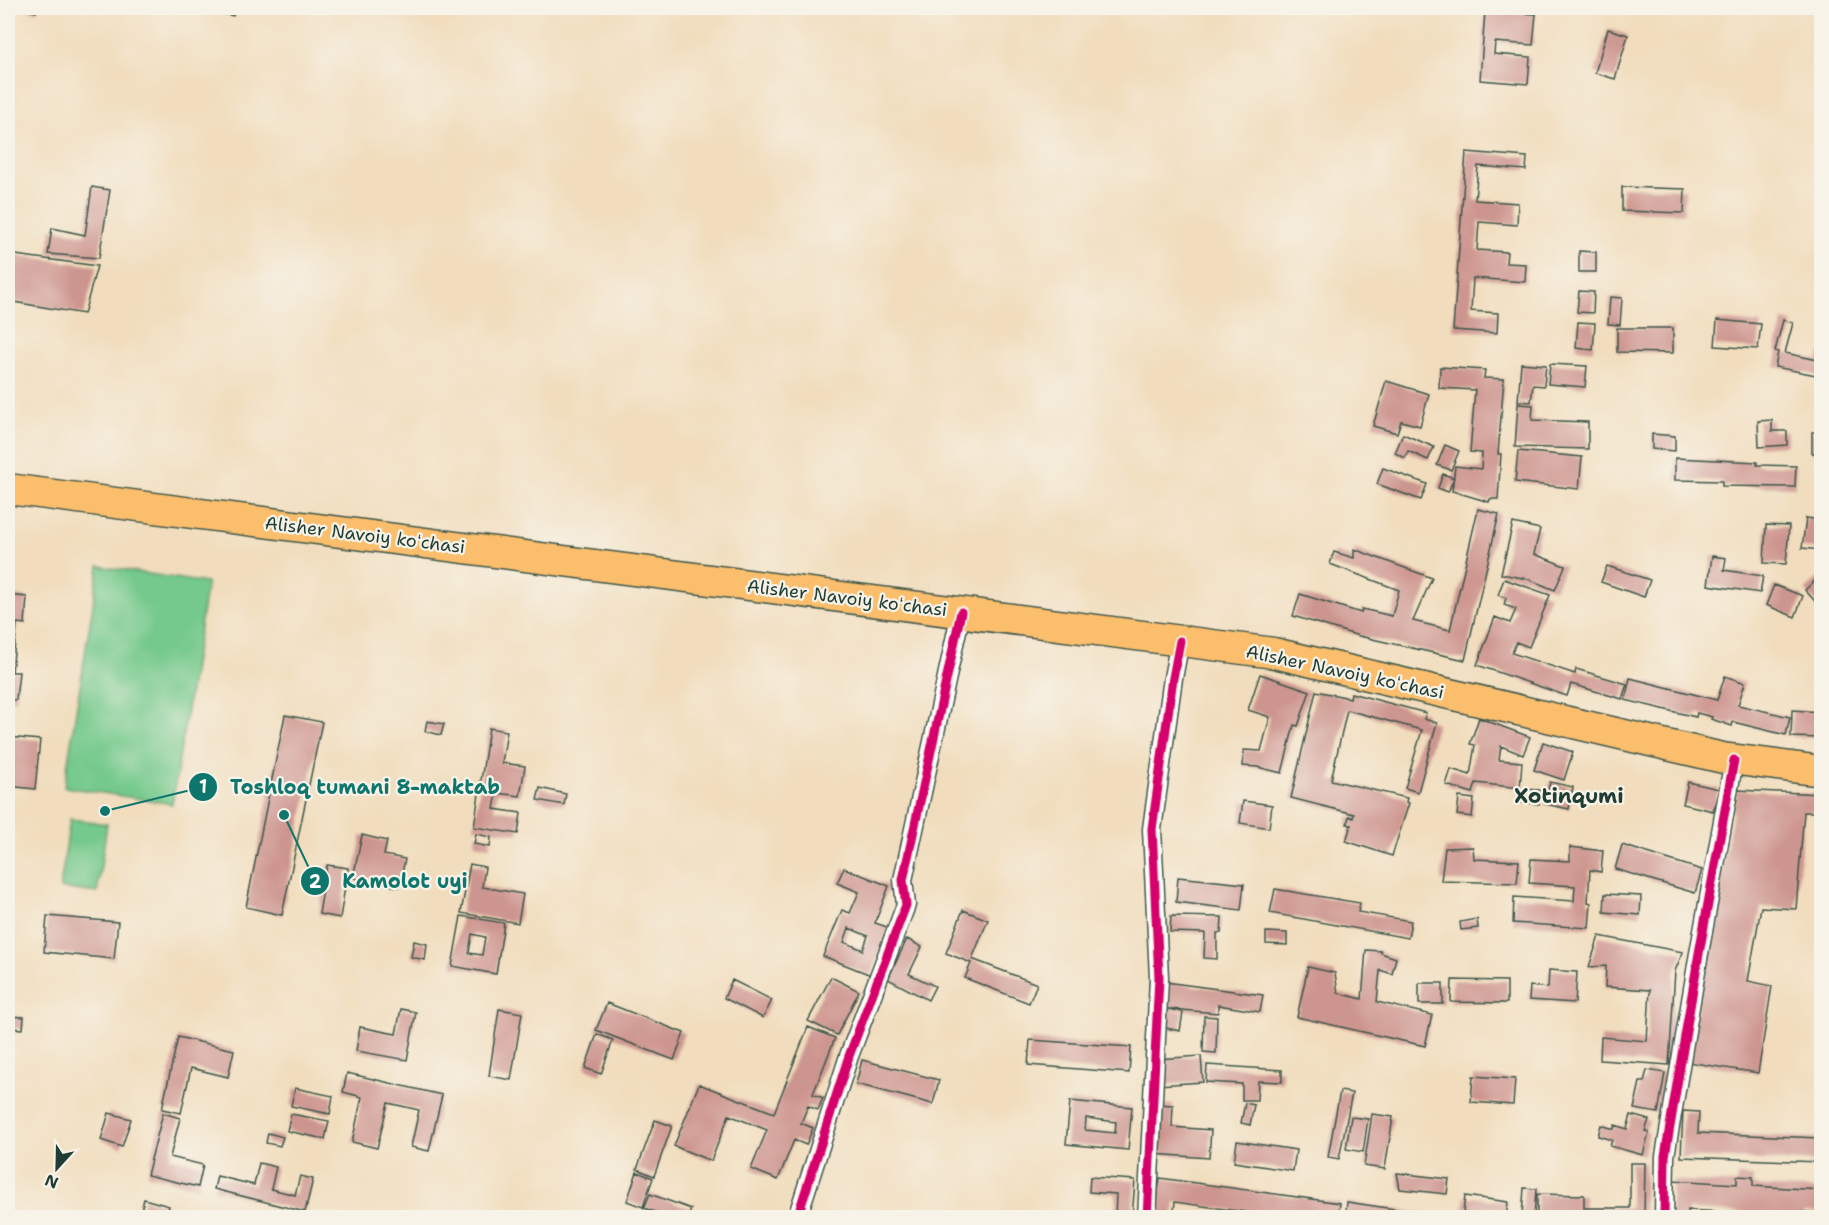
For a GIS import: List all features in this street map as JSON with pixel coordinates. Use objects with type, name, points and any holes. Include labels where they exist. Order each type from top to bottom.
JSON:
[{"type":"main road","name":"Alisher Navoiy koʻchasi","points":[[8,489],[1274,653],[1734,760],[1821,771]]},
{"type":"street","points":[[797,1218],[849,1056],[906,905],[903,880],[961,612]]},
{"type":"street","points":[[1147,1218],[1159,978],[1152,828],[1180,641]]},
{"type":"street","points":[[1664,1218],[1665,1156],[1734,760]]},
{"type":"green space","points":[[99,566],[207,583],[172,804],[64,787]]},
{"type":"green space","points":[[70,819],[107,824],[97,893],[60,888]]},
{"type":"building","points":[[22,8],[37,8],[36,12]]},
{"type":"building","points":[[196,8],[236,8],[233,16]]},
{"type":"building","points":[[1485,11],[1536,14],[1533,45],[1495,42],[1494,54],[1530,57],[1528,84],[1480,80]]},
{"type":"building","points":[[1608,29],[1628,35],[1615,79],[1595,73]]},
{"type":"building","points":[[1466,152],[1527,157],[1526,170],[1478,166],[1475,200],[1518,203],[1517,225],[1479,222],[1477,250],[1507,252],[1506,263],[1526,264],[1525,282],[1473,278],[1471,311],[1498,313],[1497,333],[1453,330]]},
{"type":"building","points":[[92,187],[110,190],[99,258],[48,254],[52,228],[85,235]]},
{"type":"building","points":[[1622,187],[1685,189],[1684,213],[1622,211]]},
{"type":"building","points":[[1579,251],[1596,252],[1596,272],[1579,272]]},
{"type":"building","points":[[8,254],[97,266],[84,314],[8,301]]},
{"type":"building","points":[[1579,291],[1594,292],[1593,313],[1577,312]]},
{"type":"building","points":[[1610,297],[1622,298],[1620,325],[1608,324]]},
{"type":"building","points":[[1717,320],[1761,324],[1758,349],[1715,346]]},
{"type":"building","points":[[1783,320],[1793,323],[1785,353],[1818,360],[1821,350],[1821,376],[1775,367],[1778,352],[1775,351]]},
{"type":"building","points":[[1578,322],[1595,323],[1593,350],[1576,348]]},
{"type":"building","points":[[1617,328],[1673,328],[1673,353],[1617,352]]},
{"type":"building","points":[[1521,363],[1546,365],[1544,386],[1533,385],[1531,402],[1518,401]]},
{"type":"building","points":[[1550,364],[1587,366],[1585,387],[1548,384]]},
{"type":"building","points":[[1440,367],[1485,370],[1484,378],[1504,379],[1498,454],[1501,454],[1498,499],[1490,499],[1489,502],[1452,491],[1455,466],[1481,469],[1482,453],[1470,452],[1475,390],[1439,388]]},
{"type":"building","points":[[1386,381],[1429,394],[1420,426],[1401,421],[1397,433],[1373,426]]},
{"type":"building","points":[[1518,404],[1533,405],[1532,420],[1588,422],[1588,449],[1515,447]]},
{"type":"building","points":[[1772,420],[1772,431],[1787,431],[1787,445],[1759,447],[1758,421]]},
{"type":"building","points":[[1812,432],[1821,432],[1821,454],[1812,453]]},
{"type":"building","points":[[1403,434],[1434,447],[1428,460],[1408,451],[1405,458],[1395,453]]},
{"type":"building","points":[[1652,434],[1675,436],[1675,451],[1652,449]]},
{"type":"building","points":[[1445,445],[1459,451],[1451,470],[1437,465]]},
{"type":"building","points":[[1518,451],[1582,457],[1579,489],[1515,482]]},
{"type":"building","points":[[1675,458],[1796,466],[1795,487],[1722,486],[1722,481],[1675,480]]},
{"type":"building","points":[[1383,468],[1427,484],[1421,500],[1377,484]]},
{"type":"building","points":[[1443,474],[1454,478],[1448,492],[1438,488]]},
{"type":"building","points":[[1478,509],[1499,514],[1465,660],[1359,636],[1293,616],[1300,594],[1361,613],[1362,609],[1392,616],[1399,590],[1330,564],[1334,552],[1354,558],[1354,549],[1432,578],[1413,621],[1450,630]]},
{"type":"building","points":[[1806,518],[1821,520],[1821,550],[1802,548]]},
{"type":"building","points":[[1513,523],[1540,529],[1534,554],[1565,566],[1555,590],[1528,579],[1501,574]]},
{"type":"building","points":[[1766,525],[1789,526],[1786,564],[1764,563]]},
{"type":"building","points":[[1712,556],[1726,558],[1724,570],[1763,576],[1760,593],[1708,585]]},
{"type":"building","points":[[1607,566],[1650,580],[1644,597],[1601,582]]},
{"type":"building","points":[[1821,575],[1821,608],[1805,590]]},
{"type":"building","points":[[1504,579],[1550,595],[1529,647],[1516,642],[1512,653],[1575,674],[1576,669],[1627,684],[1622,699],[1571,684],[1567,696],[1477,665],[1495,617],[1510,623],[1516,609],[1504,605],[1506,598],[1498,595]]},
{"type":"building","points":[[1774,585],[1803,596],[1795,617],[1766,605]]},
{"type":"building","points":[[8,595],[27,597],[25,624],[17,623],[12,672],[19,672],[16,700],[10,700],[9,711],[8,710]]},
{"type":"building","points":[[1260,674],[1310,691],[1298,726],[1294,725],[1282,773],[1243,766],[1244,750],[1261,751],[1270,717],[1248,710]]},
{"type":"building","points":[[1725,676],[1745,683],[1738,705],[1790,717],[1786,735],[1733,722],[1732,726],[1697,713],[1696,717],[1625,700],[1630,678],[1717,700]]},
{"type":"building","points":[[1316,691],[1350,698],[1351,693],[1426,713],[1424,719],[1437,723],[1418,792],[1405,788],[1422,730],[1347,710],[1331,780],[1407,798],[1406,802],[1409,803],[1392,856],[1346,841],[1351,825],[1347,824],[1349,816],[1353,818],[1354,814],[1291,798]]},
{"type":"building","points":[[1792,710],[1821,712],[1821,738],[1791,737]]},
{"type":"building","points":[[285,715],[322,722],[282,915],[246,907]]},
{"type":"building","points":[[1479,718],[1530,737],[1523,755],[1501,746],[1499,760],[1522,762],[1520,788],[1476,783],[1473,793],[1446,785],[1451,769],[1470,775],[1475,745],[1470,744]]},
{"type":"building","points":[[427,721],[444,724],[441,735],[425,731]]},
{"type":"building","points":[[489,728],[507,731],[502,763],[525,766],[520,796],[497,793],[494,809],[521,813],[518,834],[474,827]]},
{"type":"building","points":[[8,737],[40,740],[35,789],[8,786]]},
{"type":"building","points":[[1543,742],[1573,752],[1564,780],[1534,770]]},
{"type":"building","points":[[1550,782],[1573,787],[1569,809],[1545,804]]},
{"type":"building","points":[[1688,782],[1719,789],[1713,811],[1683,804]]},
{"type":"building","points":[[540,788],[566,794],[564,805],[537,800]]},
{"type":"building","points":[[1520,789],[1540,790],[1539,804],[1519,802]]},
{"type":"building","points":[[1737,790],[1821,794],[1821,812],[1804,812],[1796,909],[1761,907],[1748,981],[1772,986],[1758,1073],[1687,1062]]},
{"type":"building","points":[[1459,797],[1474,799],[1472,817],[1457,815]]},
{"type":"building","points":[[1243,801],[1272,805],[1269,828],[1240,823]]},
{"type":"building","points":[[476,834],[491,837],[490,847],[474,844]]},
{"type":"building","points":[[362,835],[387,841],[384,855],[405,859],[399,887],[353,878]]},
{"type":"building","points":[[1622,845],[1702,870],[1695,893],[1615,869]]},
{"type":"building","points":[[1473,847],[1474,859],[1519,861],[1517,883],[1441,881],[1445,848]]},
{"type":"building","points":[[1570,847],[1603,851],[1601,872],[1590,870],[1589,928],[1513,923],[1514,897],[1574,901],[1575,886],[1529,883],[1531,859],[1570,861]]},
{"type":"building","points":[[470,864],[485,867],[482,887],[523,894],[518,923],[461,913]]},
{"type":"building","points":[[327,865],[348,868],[340,918],[319,914]]},
{"type":"building","points":[[844,868],[889,886],[875,923],[890,928],[871,975],[823,956],[842,910],[850,913],[859,892],[837,883]],"holes":[[[849,928],[868,936],[863,950],[844,942]]]},
{"type":"building","points":[[1178,877],[1244,884],[1241,910],[1176,902]]},
{"type":"building","points":[[1275,889],[1360,903],[1358,912],[1411,921],[1408,938],[1270,913]]},
{"type":"building","points":[[1605,894],[1641,896],[1640,915],[1604,912]]},
{"type":"building","points":[[963,910],[988,920],[972,959],[1037,984],[1029,1003],[965,978],[971,963],[946,953]]},
{"type":"building","points":[[47,916],[118,922],[114,959],[44,952]]},
{"type":"building","points":[[461,916],[504,923],[496,974],[452,966]],"holes":[[[472,934],[485,937],[482,955],[469,953]]]},
{"type":"building","points":[[1171,916],[1222,917],[1221,933],[1217,933],[1217,959],[1204,958],[1205,933],[1170,932]]},
{"type":"building","points":[[1477,919],[1478,928],[1461,930],[1460,922]]},
{"type":"building","points":[[1266,932],[1287,933],[1287,945],[1266,944]]},
{"type":"building","points":[[1599,936],[1683,952],[1675,971],[1669,1065],[1600,1060],[1601,1037],[1647,1041],[1650,990],[1605,987],[1606,966],[1589,967]]},
{"type":"building","points":[[907,939],[922,947],[909,974],[935,986],[928,1000],[888,979]]},
{"type":"building","points":[[414,941],[427,944],[425,960],[411,957]]},
{"type":"building","points":[[1366,950],[1381,951],[1381,953],[1396,958],[1392,974],[1380,970],[1377,1002],[1432,1015],[1425,1046],[1297,1017],[1308,967],[1335,973],[1338,993],[1362,999]]},
{"type":"building","points":[[1549,970],[1577,972],[1575,1003],[1529,1000],[1530,986],[1548,988]]},
{"type":"building","points":[[831,977],[859,991],[837,1035],[808,1021]]},
{"type":"building","points":[[732,980],[772,1000],[763,1018],[724,998]]},
{"type":"building","points":[[1452,980],[1507,981],[1507,1003],[1451,1002]]},
{"type":"building","points":[[1165,982],[1263,995],[1260,1012],[1218,1005],[1218,1013],[1168,1009],[1183,1012],[1180,1031],[1161,1027]]},
{"type":"building","points":[[1419,983],[1443,983],[1443,1004],[1419,1004]]},
{"type":"building","points":[[607,1003],[684,1033],[674,1060],[596,1030]]},
{"type":"building","points":[[401,1009],[416,1012],[407,1060],[356,1051],[360,1027],[396,1034]]},
{"type":"building","points":[[499,1009],[522,1013],[511,1080],[489,1076]]},
{"type":"building","points":[[8,1016],[24,1017],[23,1029],[8,1028]]},
{"type":"building","points":[[1204,1016],[1217,1017],[1216,1053],[1203,1052]]},
{"type":"building","points":[[808,1027],[835,1038],[813,1094],[823,1098],[818,1110],[808,1106],[801,1123],[813,1128],[806,1145],[794,1140],[778,1180],[751,1169],[767,1130],[729,1115],[711,1161],[674,1146],[699,1084],[774,1113]]},
{"type":"building","points":[[597,1034],[613,1040],[601,1074],[585,1068]]},
{"type":"building","points":[[178,1037],[234,1050],[228,1077],[191,1068],[181,1113],[162,1109]]},
{"type":"building","points":[[1030,1040],[1131,1047],[1129,1073],[1028,1065]]},
{"type":"building","points":[[1201,1056],[1203,1082],[1158,1085],[1157,1059]]},
{"type":"building","points":[[862,1060],[939,1080],[933,1104],[856,1084]]},
{"type":"building","points":[[1207,1065],[1282,1070],[1282,1082],[1258,1081],[1257,1100],[1242,1100],[1242,1084],[1206,1082]]},
{"type":"building","points":[[1647,1070],[1665,1073],[1658,1113],[1634,1109],[1640,1082],[1644,1082]]},
{"type":"building","points":[[347,1073],[442,1095],[429,1151],[411,1147],[419,1110],[388,1103],[377,1148],[352,1142],[362,1097],[343,1092]]},
{"type":"building","points":[[1473,1076],[1515,1079],[1513,1105],[1471,1102]]},
{"type":"building","points":[[295,1088],[333,1096],[330,1114],[291,1106]]},
{"type":"building","points":[[1340,1091],[1352,1093],[1339,1159],[1328,1157]]},
{"type":"building","points":[[1070,1101],[1132,1107],[1128,1150],[1066,1144]],"holes":[[[1086,1118],[1116,1122],[1115,1133],[1085,1130]]]},
{"type":"building","points":[[1245,1103],[1254,1105],[1250,1125],[1241,1123]]},
{"type":"building","points":[[1156,1104],[1173,1105],[1172,1127],[1211,1130],[1209,1158],[1153,1154]]},
{"type":"building","points":[[1683,1111],[1699,1112],[1698,1133],[1821,1138],[1821,1162],[1681,1157]]},
{"type":"building","points":[[109,1113],[131,1119],[122,1147],[101,1140]]},
{"type":"building","points":[[163,1113],[180,1118],[170,1157],[203,1165],[198,1187],[147,1175]]},
{"type":"building","points":[[291,1114],[329,1121],[325,1139],[287,1131]]},
{"type":"building","points":[[1372,1114],[1393,1117],[1385,1169],[1364,1166]]},
{"type":"building","points":[[1631,1115],[1649,1120],[1645,1131],[1649,1132],[1643,1155],[1610,1146],[1612,1140],[1598,1136],[1601,1125],[1614,1129],[1615,1125],[1627,1129]]},
{"type":"building","points":[[1351,1117],[1368,1119],[1363,1152],[1346,1149]]},
{"type":"building","points":[[655,1120],[672,1126],[654,1176],[637,1169]]},
{"type":"building","points":[[268,1133],[283,1137],[280,1146],[266,1143]]},
{"type":"building","points":[[1237,1141],[1296,1150],[1293,1171],[1234,1162]]},
{"type":"building","points":[[259,1163],[276,1167],[271,1189],[295,1195],[300,1176],[313,1179],[305,1212],[214,1189],[217,1176],[254,1185]]},
{"type":"building","points":[[1630,1163],[1645,1163],[1644,1218],[1537,1218],[1537,1194],[1584,1195],[1584,1208],[1630,1208]]},
{"type":"building","points":[[637,1172],[653,1178],[643,1207],[627,1201]]},
{"type":"building","points":[[1397,1173],[1449,1179],[1447,1194],[1400,1189]]},
{"type":"building","points":[[1737,1176],[1753,1177],[1753,1186],[1821,1190],[1821,1213],[1804,1212],[1804,1218],[1763,1218],[1763,1214],[1688,1210],[1688,1218],[1670,1218],[1672,1180],[1737,1184]]},
{"type":"building","points":[[1090,1177],[1135,1180],[1132,1218],[1115,1218],[1116,1194],[1089,1192]]},
{"type":"building","points":[[1160,1178],[1340,1203],[1338,1218],[1287,1218],[1175,1202],[1173,1218],[1154,1218]]},
{"type":"building","points":[[1524,1188],[1536,1189],[1534,1216],[1522,1215]]},
{"type":"building","points":[[650,1194],[691,1209],[688,1218],[672,1218],[644,1208]]},
{"type":"building","points":[[1465,1196],[1508,1202],[1506,1218],[1463,1213]]},
{"type":"building","points":[[144,1199],[169,1206],[166,1218],[139,1218]]},
{"type":"building","points":[[1347,1202],[1428,1214],[1428,1218],[1345,1218]]},
{"type":"cycle path","points":[[797,1218],[849,1056],[906,905],[903,880],[961,612]]},
{"type":"cycle path","points":[[1147,1218],[1159,978],[1152,829],[1180,641]]},
{"type":"cycle path","points":[[1664,1218],[1665,1156],[1734,760]]},
{"type":"place","name":"Toshloq tumani 8-maktab","points":[[105,811]]},
{"type":"place","name":"Kamolot uyi","points":[[284,815]]},
{"type":"district","name":"Xotinqumi","points":[[1569,796]]}]
